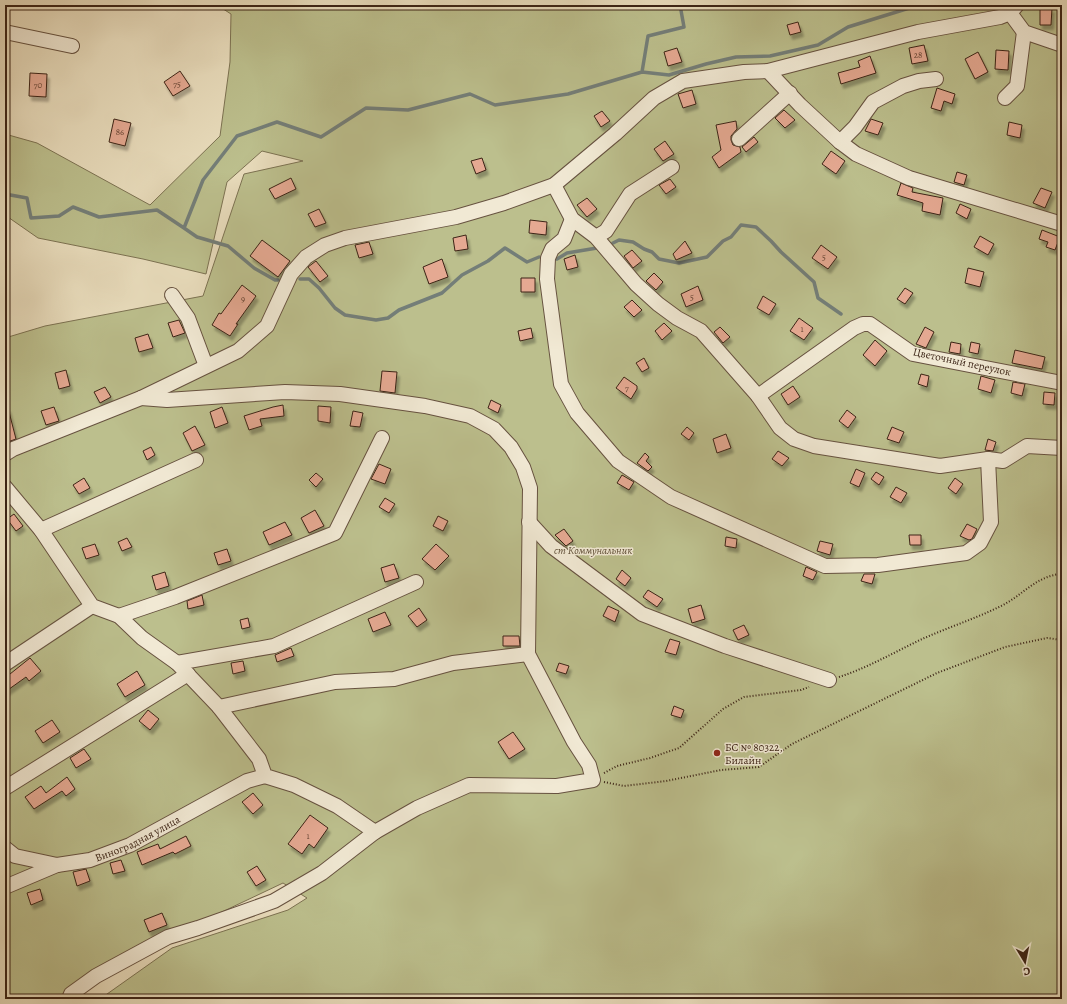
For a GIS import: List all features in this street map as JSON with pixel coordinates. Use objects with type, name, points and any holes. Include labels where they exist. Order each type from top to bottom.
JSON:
[{"type":"street","points":[[5,454],[141,398],[238,351],[267,326],[291,274],[306,257],[325,245],[345,238],[456,217],[504,203],[554,184],[615,134],[654,98],[683,81],[744,72],[768,71],[918,32],[1000,17],[1013,9],[1024,32],[1017,86],[1005,98]]},
{"type":"street","points":[[5,32],[72,46]]},
{"type":"street","points":[[1024,32],[1062,45]]},
{"type":"street","points":[[768,71],[800,105],[840,142],[856,154],[909,178],[1062,224]]},
{"type":"street","points":[[840,142],[855,127],[873,102],[903,86],[919,81],[936,79]]},
{"type":"street","points":[[739,139],[790,93]]},
{"type":"street","points":[[596,237],[606,231],[630,194],[672,167]]},
{"type":"street","points":[[554,184],[572,219],[596,237],[636,284],[658,304],[677,318],[701,331],[758,396],[780,428],[794,439],[814,446],[940,466],[988,459],[1003,461],[1027,446],[1062,448]]},
{"type":"street","points":[[572,219],[564,239],[552,249],[548,258],[547,279],[561,384],[577,413],[618,461],[671,497],[825,566],[878,565],[966,553],[980,544],[991,522],[988,459]]},
{"type":"street","points":[[172,295],[188,318],[206,366]]},
{"type":"street","name":"Цветочный переулок","points":[[758,396],[854,328],[863,324],[870,324],[914,354],[1062,383]]},
{"type":"street","points":[[69,999],[71,994],[96,976],[168,937],[274,901],[322,873],[375,832],[417,808],[469,785],[557,786],[593,780],[589,765],[574,742],[528,654],[530,488],[523,467],[511,448],[494,429],[470,416],[425,406],[340,394],[285,392],[166,400],[141,398]]},
{"type":"street","points":[[119,616],[174,597],[336,533],[382,438]]},
{"type":"street","points":[[41,530],[196,460]]},
{"type":"street","points":[[5,487],[41,530],[92,606],[119,616],[142,638],[177,663],[219,707],[259,759],[265,776],[294,785],[337,806],[375,832]]},
{"type":"street","points":[[529,522],[551,546],[642,614],[725,646],[829,680]]},
{"type":"street","points":[[177,663],[274,646],[416,582]]},
{"type":"street","points":[[5,664],[92,606]]},
{"type":"street","points":[[219,707],[335,682],[394,679],[453,663],[528,654]]},
{"type":"street","points":[[5,788],[188,674]]},
{"type":"street","name":"Виноградная улица","points":[[5,886],[57,865],[90,860],[130,844],[247,781],[265,776]]},
{"type":"street","points":[[5,848],[15,856],[57,865]]},
{"type":"path","points":[[593,780],[624,786],[666,781],[721,770],[759,767],[792,744],[937,673],[1004,647],[1047,638],[1062,640]]},
{"type":"green space","name":"ст Коммунальник","points":[[217,5],[1062,5],[1062,999],[100,999],[172,948],[288,910],[307,898],[283,883],[87,976],[66,999],[5,999],[5,338],[45,326],[203,296],[244,174],[303,161],[262,151],[227,182],[206,274],[143,259],[38,238],[5,215],[5,134],[37,143],[150,205],[220,136],[230,62],[231,14]]},
{"type":"building","points":[[1040,8],[1052,8],[1051,25],[1040,25]]},
{"type":"building","points":[[798,22],[801,32],[790,35],[787,25]]},
{"type":"building","points":[[924,45],[928,61],[912,64],[909,48]]},
{"type":"building","points":[[677,48],[682,62],[668,66],[664,52]]},
{"type":"building","points":[[996,50],[1009,51],[1008,70],[995,69]]},
{"type":"building","points":[[978,52],[988,72],[975,79],[965,59]]},
{"type":"building","points":[[870,56],[876,73],[841,84],[838,73],[860,67],[858,61]]},
{"type":"building","points":[[180,71],[190,86],[173,96],[164,82]]},
{"type":"building","points":[[30,73],[47,74],[46,97],[29,96]]},
{"type":"building","points":[[937,88],[955,94],[952,104],[944,101],[941,111],[931,108]]},
{"type":"building","points":[[692,90],[696,104],[683,108],[678,94]]},
{"type":"building","points":[[784,110],[795,120],[785,128],[775,118]]},
{"type":"building","points":[[602,111],[610,121],[601,127],[594,116]]},
{"type":"building","points":[[114,119],[131,123],[125,146],[109,142]]},
{"type":"building","points":[[871,119],[883,123],[878,135],[865,131]]},
{"type":"building","points":[[736,121],[737,129],[731,136],[731,140],[733,145],[740,147],[741,152],[719,168],[712,157],[721,150],[716,125]]},
{"type":"building","points":[[1009,122],[1022,125],[1020,138],[1007,135]]},
{"type":"building","points":[[754,137],[758,142],[746,152],[742,147]]},
{"type":"building","points":[[665,141],[674,154],[663,161],[654,149]]},
{"type":"building","points":[[831,151],[845,161],[836,174],[822,164]]},
{"type":"building","points":[[482,158],[486,170],[476,174],[471,161]]},
{"type":"building","points":[[957,172],[967,175],[964,185],[954,182]]},
{"type":"building","points":[[291,178],[296,189],[275,199],[269,189]]},
{"type":"building","points":[[670,179],[676,187],[666,194],[659,185]]},
{"type":"building","points":[[901,183],[913,188],[912,192],[943,198],[940,215],[922,211],[923,203],[897,195]]},
{"type":"building","points":[[1041,188],[1052,192],[1045,208],[1033,203]]},
{"type":"building","points":[[587,198],[597,209],[587,217],[577,205]]},
{"type":"building","points":[[960,204],[971,209],[967,219],[956,213]]},
{"type":"building","points":[[319,209],[326,223],[315,227],[308,214]]},
{"type":"building","points":[[530,220],[547,222],[546,235],[529,233]]},
{"type":"building","points":[[1042,230],[1060,237],[1055,250],[1046,247],[1048,242],[1039,239]]},
{"type":"building","points":[[466,235],[468,249],[455,251],[453,238]]},
{"type":"building","points":[[980,236],[994,244],[988,255],[974,247]]},
{"type":"building","points":[[262,240],[290,261],[278,277],[250,256]]},
{"type":"building","points":[[685,241],[692,253],[676,260],[673,254]]},
{"type":"building","points":[[369,242],[373,254],[359,258],[355,245]]},
{"type":"building","points":[[821,245],[837,257],[828,269],[812,258]]},
{"type":"building","points":[[632,250],[642,261],[633,268],[624,256]]},
{"type":"building","points":[[575,255],[578,267],[567,270],[564,259]]},
{"type":"building","points":[[442,259],[448,277],[429,284],[423,267]]},
{"type":"building","points":[[316,261],[328,276],[320,282],[308,267]]},
{"type":"building","points":[[968,268],[984,272],[980,287],[965,283]]},
{"type":"building","points":[[654,273],[663,282],[656,290],[646,281]]},
{"type":"building","points":[[521,278],[535,278],[535,292],[521,292]]},
{"type":"building","points":[[242,285],[256,296],[236,324],[238,324],[230,336],[212,325],[219,313],[221,314]]},
{"type":"building","points":[[698,286],[703,300],[686,307],[681,294]]},
{"type":"building","points":[[905,288],[913,293],[905,304],[897,299]]},
{"type":"building","points":[[763,296],[776,304],[769,315],[757,308]]},
{"type":"building","points":[[632,300],[642,310],[634,317],[624,307]]},
{"type":"building","points":[[799,318],[813,328],[804,340],[790,331]]},
{"type":"building","points":[[179,320],[185,333],[173,337],[168,323]]},
{"type":"building","points":[[664,323],[672,331],[662,340],[655,331]]},
{"type":"building","points":[[720,327],[730,337],[723,343],[714,332]]},
{"type":"building","points":[[925,327],[934,332],[926,348],[916,344]]},
{"type":"building","points":[[531,328],[533,338],[520,341],[518,331]]},
{"type":"building","points":[[148,334],[153,348],[139,352],[135,338]]},
{"type":"building","points":[[875,340],[887,351],[875,366],[863,355]]},
{"type":"building","points":[[951,342],[961,344],[960,354],[949,352]]},
{"type":"building","points":[[971,342],[980,344],[978,354],[969,352]]},
{"type":"building","points":[[1015,350],[1045,357],[1042,369],[1012,363]]},
{"type":"building","points":[[644,358],[649,368],[642,372],[636,363]]},
{"type":"building","points":[[66,370],[70,386],[59,389],[55,373]]},
{"type":"building","points":[[382,371],[397,372],[395,393],[380,391]]},
{"type":"building","points":[[921,374],[929,376],[927,387],[918,384]]},
{"type":"building","points":[[981,376],[995,380],[991,393],[978,389]]},
{"type":"building","points":[[624,377],[637,386],[637,389],[631,399],[616,388]]},
{"type":"building","points":[[1013,382],[1025,384],[1022,396],[1011,393]]},
{"type":"building","points":[[793,386],[800,397],[788,405],[781,394]]},
{"type":"building","points":[[105,387],[111,397],[100,403],[94,392]]},
{"type":"building","points":[[1044,392],[1055,393],[1054,405],[1043,404]]},
{"type":"building","points":[[491,400],[501,405],[498,413],[488,408]]},
{"type":"building","points":[[283,405],[284,416],[260,419],[262,426],[249,430],[244,416]]},
{"type":"building","points":[[318,406],[331,407],[330,423],[318,421]]},
{"type":"building","points":[[54,407],[59,421],[46,425],[41,411]]},
{"type":"building","points":[[222,407],[228,423],[215,428],[210,412]]},
{"type":"building","points":[[5,408],[8,408],[16,439],[5,443]]},
{"type":"building","points":[[847,410],[856,417],[848,428],[839,421]]},
{"type":"building","points":[[353,411],[363,413],[360,427],[350,426]]},
{"type":"building","points":[[195,426],[205,445],[192,451],[183,433]]},
{"type":"building","points":[[687,427],[694,433],[689,440],[681,434]]},
{"type":"building","points":[[892,427],[904,432],[899,443],[887,439]]},
{"type":"building","points":[[726,434],[731,448],[717,453],[713,439]]},
{"type":"building","points":[[988,439],[996,442],[993,451],[985,450]]},
{"type":"building","points":[[151,447],[155,455],[147,460],[143,451]]},
{"type":"building","points":[[778,451],[789,458],[782,466],[772,459]]},
{"type":"building","points":[[645,453],[649,457],[646,461],[652,467],[648,471],[637,463]]},
{"type":"building","points":[[379,464],[391,469],[385,484],[371,479]]},
{"type":"building","points":[[856,469],[865,473],[859,487],[850,483]]},
{"type":"building","points":[[876,472],[884,477],[879,485],[871,479]]},
{"type":"building","points":[[316,473],[323,479],[316,487],[309,480]]},
{"type":"building","points":[[622,475],[634,482],[629,490],[617,483]]},
{"type":"building","points":[[84,478],[90,488],[79,494],[73,485]]},
{"type":"building","points":[[955,478],[963,484],[956,494],[948,488]]},
{"type":"building","points":[[896,487],[907,493],[901,503],[890,497]]},
{"type":"building","points":[[385,498],[395,504],[389,513],[379,507]]},
{"type":"building","points":[[315,510],[324,526],[309,533],[301,518]]},
{"type":"building","points":[[14,514],[23,526],[16,531],[7,519]]},
{"type":"building","points":[[438,516],[448,521],[443,531],[433,526]]},
{"type":"building","points":[[285,522],[292,535],[269,545],[263,532]]},
{"type":"building","points":[[967,524],[977,529],[972,539],[969,540],[960,536]]},
{"type":"building","points":[[564,529],[573,541],[566,546],[555,535]]},
{"type":"building","points":[[909,535],[921,535],[921,545],[910,545]]},
{"type":"building","points":[[726,537],[737,539],[736,548],[725,546]]},
{"type":"building","points":[[127,538],[132,547],[122,551],[118,542]]},
{"type":"building","points":[[820,541],[833,544],[830,555],[817,551]]},
{"type":"building","points":[[95,544],[99,555],[86,559],[82,548]]},
{"type":"building","points":[[436,544],[449,556],[435,570],[422,559]]},
{"type":"building","points":[[227,549],[231,561],[218,565],[214,553]]},
{"type":"building","points":[[394,564],[399,578],[385,582],[381,568]]},
{"type":"building","points":[[806,567],[817,572],[813,580],[803,576]]},
{"type":"building","points":[[622,570],[631,578],[625,586],[616,579]]},
{"type":"building","points":[[165,572],[169,586],[156,590],[152,576]]},
{"type":"building","points":[[864,574],[875,574],[872,584],[861,581]]},
{"type":"building","points":[[648,590],[663,599],[657,607],[643,597]]},
{"type":"building","points":[[202,595],[204,605],[188,609],[187,601]]},
{"type":"building","points":[[701,605],[705,619],[692,623],[688,609]]},
{"type":"building","points":[[608,606],[619,611],[615,622],[603,616]]},
{"type":"building","points":[[419,608],[427,620],[417,627],[408,616]]},
{"type":"building","points":[[385,612],[391,625],[373,632],[368,619]]},
{"type":"building","points":[[248,618],[250,627],[242,629],[240,620]]},
{"type":"building","points":[[744,625],[749,635],[738,640],[733,630]]},
{"type":"building","points":[[503,636],[519,636],[520,646],[503,646]]},
{"type":"building","points":[[670,639],[680,642],[676,655],[665,652]]},
{"type":"building","points":[[291,648],[294,656],[277,662],[275,655]]},
{"type":"building","points":[[30,658],[41,671],[29,681],[26,677],[5,692],[5,678]]},
{"type":"building","points":[[243,661],[245,671],[233,674],[231,663]]},
{"type":"building","points":[[559,663],[569,666],[566,674],[556,671]]},
{"type":"building","points":[[137,671],[145,685],[125,697],[117,684]]},
{"type":"building","points":[[674,706],[684,710],[681,718],[671,715]]},
{"type":"building","points":[[148,710],[159,719],[150,730],[139,721]]},
{"type":"building","points":[[52,720],[60,732],[43,743],[35,731]]},
{"type":"building","points":[[513,732],[525,749],[509,759],[498,742]]},
{"type":"building","points":[[84,749],[91,759],[76,768],[70,758]]},
{"type":"building","points":[[67,777],[75,789],[66,796],[62,791],[34,809],[25,797],[41,786],[46,793]]},
{"type":"building","points":[[253,793],[263,805],[253,814],[242,802]]},
{"type":"building","points":[[310,815],[328,828],[314,848],[309,844],[302,854],[288,844]]},
{"type":"building","points":[[186,836],[191,846],[175,854],[173,852],[142,865],[137,852],[158,844],[160,849]]},
{"type":"building","points":[[121,860],[125,871],[113,874],[110,863]]},
{"type":"building","points":[[257,866],[266,880],[256,886],[247,872]]},
{"type":"building","points":[[86,869],[90,881],[77,886],[73,872]]},
{"type":"building","points":[[40,889],[43,900],[31,905],[27,893]]},
{"type":"building","points":[[162,913],[167,925],[149,932],[144,920]]},
{"type":"waterway","points":[[5,194],[27,198],[31,218],[59,216],[73,207],[99,217],[157,210],[184,228],[203,180],[237,136],[277,122],[321,137],[366,108],[408,110],[470,94],[495,105],[568,94],[642,72],[648,36],[684,27],[680,5]]},
{"type":"waterway","points":[[642,72],[669,75],[736,57],[770,56],[818,45],[848,27],[919,5]]},
{"type":"waterway","points":[[613,243],[619,240],[633,242],[652,252],[659,259],[679,263],[707,257],[723,241],[731,237],[741,225],[756,227],[814,282],[818,298],[841,314]]},
{"type":"waterway","points":[[184,228],[197,237],[228,246],[254,268],[275,280],[278,280]]},
{"type":"waterway","points":[[300,279],[309,279],[319,288],[335,308],[345,315],[376,320],[388,318],[399,310],[442,293],[462,275],[488,261],[505,248],[527,262],[539,257]]},
{"type":"waterway","points":[[557,259],[567,253],[597,248]]},
{"type":"place","name":"БС № 80322, Билайн","points":[[717,753]]}]
